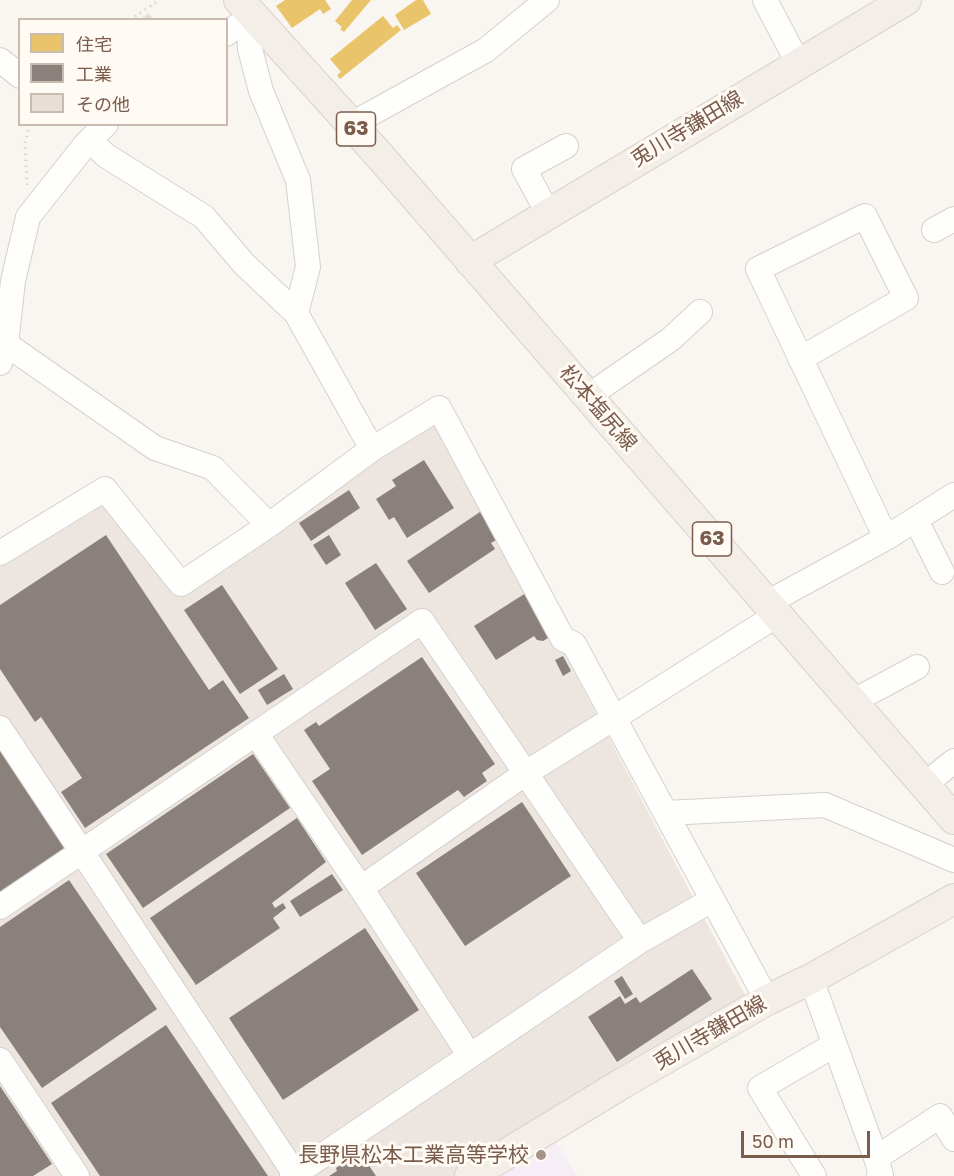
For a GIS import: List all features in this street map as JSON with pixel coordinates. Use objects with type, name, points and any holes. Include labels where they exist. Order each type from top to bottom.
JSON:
[{"type":"main road","name":"兎川寺鎌田線","points":[[470,261],[906,0]]},
{"type":"main road","name":"松本塩尻線","points":[[249,6],[954,819]]},
{"type":"main road","name":"兎川寺鎌田線","points":[[470,1176],[766,1000],[811,979],[954,899]]},
{"type":"street","points":[[352,124],[486,50],[547,0]]},
{"type":"street","points":[[765,0],[798,63]]},
{"type":"street","points":[[228,32],[249,6]]},
{"type":"street","points":[[249,6],[250,50],[261,91],[298,180],[308,267],[296,313]]},
{"type":"street","points":[[0,60],[18,74]]},
{"type":"street","points":[[98,132],[105,155],[204,217],[244,264],[296,313],[372,449]]},
{"type":"street","points":[[98,132],[28,217],[13,281],[2,349],[154,448],[213,468],[269,525]]},
{"type":"street","points":[[548,213],[524,169],[566,146]]},
{"type":"street","points":[[800,359],[906,298],[865,216],[758,270],[800,359],[886,538]]},
{"type":"street","points":[[587,397],[671,339],[700,312]]},
{"type":"street","points":[[0,553],[105,489],[181,584],[269,525],[372,449],[439,408],[563,639],[574,644],[766,1000]]},
{"type":"street","points":[[361,888],[526,773],[614,717],[772,609],[954,495]]},
{"type":"street","points":[[916,520],[942,572]]},
{"type":"street","points":[[0,907],[422,621],[640,941]]},
{"type":"street","points":[[852,702],[917,667]]},
{"type":"street","points":[[0,728],[294,1175],[640,941],[712,900]]},
{"type":"street","points":[[256,734],[361,888],[470,1056]]},
{"type":"street","points":[[924,785],[954,761]]},
{"type":"street","points":[[666,813],[825,805],[954,860]]},
{"type":"street","points":[[811,979],[878,1167],[940,1116],[954,1139]]},
{"type":"street","points":[[814,1176],[760,1088],[834,1045]]},
{"type":"street","points":[[0,1060],[77,1176]]},
{"type":"path","points":[[133,18],[159,0]]},
{"type":"path","points":[[28,217],[25,142],[29,126]]},
{"type":"shaded area","points":[[433,419],[443,424],[748,1001],[453,1176],[0,1176],[0,561],[100,501],[180,592]]},
{"type":"shaded area","name":"長野県松本工業高等学校","points":[[552,1134],[577,1176],[483,1176]]},
{"type":"building: 住宅","points":[[285,0],[325,0],[331,9],[323,14],[320,9],[292,28],[276,6]]},
{"type":"building: 住宅","points":[[352,0],[371,0],[344,32],[335,21]]},
{"type":"building: 住宅","points":[[416,0],[423,0],[431,14],[404,30],[395,15]]},
{"type":"building: 住宅","points":[[383,16],[393,28],[397,25],[401,30],[340,79],[337,75],[341,72],[330,59]]},
{"type":"building: 工業","points":[[424,460],[454,508],[407,538],[394,517],[389,520],[376,499],[396,486],[392,480]]},
{"type":"building: 工業","points":[[349,490],[360,508],[311,541],[299,523]]},
{"type":"building: 工業","points":[[480,512],[498,539],[491,543],[495,549],[429,593],[407,561]]},
{"type":"building: 工業","points":[[106,535],[209,690],[223,680],[249,718],[85,828],[61,792],[82,778],[41,717],[35,722],[0,669],[0,605]]},
{"type":"building: 工業","points":[[329,535],[341,555],[326,565],[313,545]]},
{"type":"building: 工業","points":[[376,563],[407,609],[375,630],[345,583]]},
{"type":"building: 工業","points":[[222,585],[278,669],[240,694],[184,610]]},
{"type":"building: 工業","points":[[529,591],[553,635],[543,641],[537,640],[534,636],[496,660],[474,626]]},
{"type":"building: 工業","points":[[563,656],[571,671],[563,676],[555,660]]},
{"type":"building: 工業","points":[[422,657],[495,764],[482,773],[487,781],[464,797],[458,790],[362,855],[312,781],[330,769],[304,730],[316,722],[319,726]]},
{"type":"building: 工業","points":[[284,674],[293,689],[267,705],[258,690]]},
{"type":"building: 工業","points":[[0,749],[66,847],[0,892]]},
{"type":"building: 工業","points":[[253,754],[290,808],[143,908],[106,854]]},
{"type":"building: 工業","points":[[522,802],[571,876],[465,946],[416,873]]},
{"type":"building: 工業","points":[[297,818],[326,862],[272,903],[275,908],[283,903],[286,908],[273,918],[280,928],[196,985],[150,918]]},
{"type":"building: 工業","points":[[332,874],[343,890],[300,917],[290,901]]},
{"type":"building: 工業","points":[[69,880],[157,1009],[42,1088],[0,1027],[0,927]]},
{"type":"building: 工業","points":[[365,928],[419,1010],[283,1100],[229,1018]]},
{"type":"building: 工業","points":[[692,969],[712,999],[617,1062],[588,1017],[620,996],[625,1004],[636,997],[640,1003]]},
{"type":"building: 工業","points":[[622,976],[633,994],[625,999],[614,981]]},
{"type":"building: 工業","points":[[166,1025],[268,1176],[100,1176],[51,1103]]},
{"type":"building: 工業","points":[[0,1086],[52,1164],[33,1176],[0,1176]]},
{"type":"building: 工業","points":[[360,1152],[376,1176],[329,1176],[337,1171],[336,1168]]},
{"type":"building: その他","points":[[149,13],[152,18],[143,18]]},
{"type":"place","name":"長野県松本工業高等学校","points":[[541,1155]]}]
